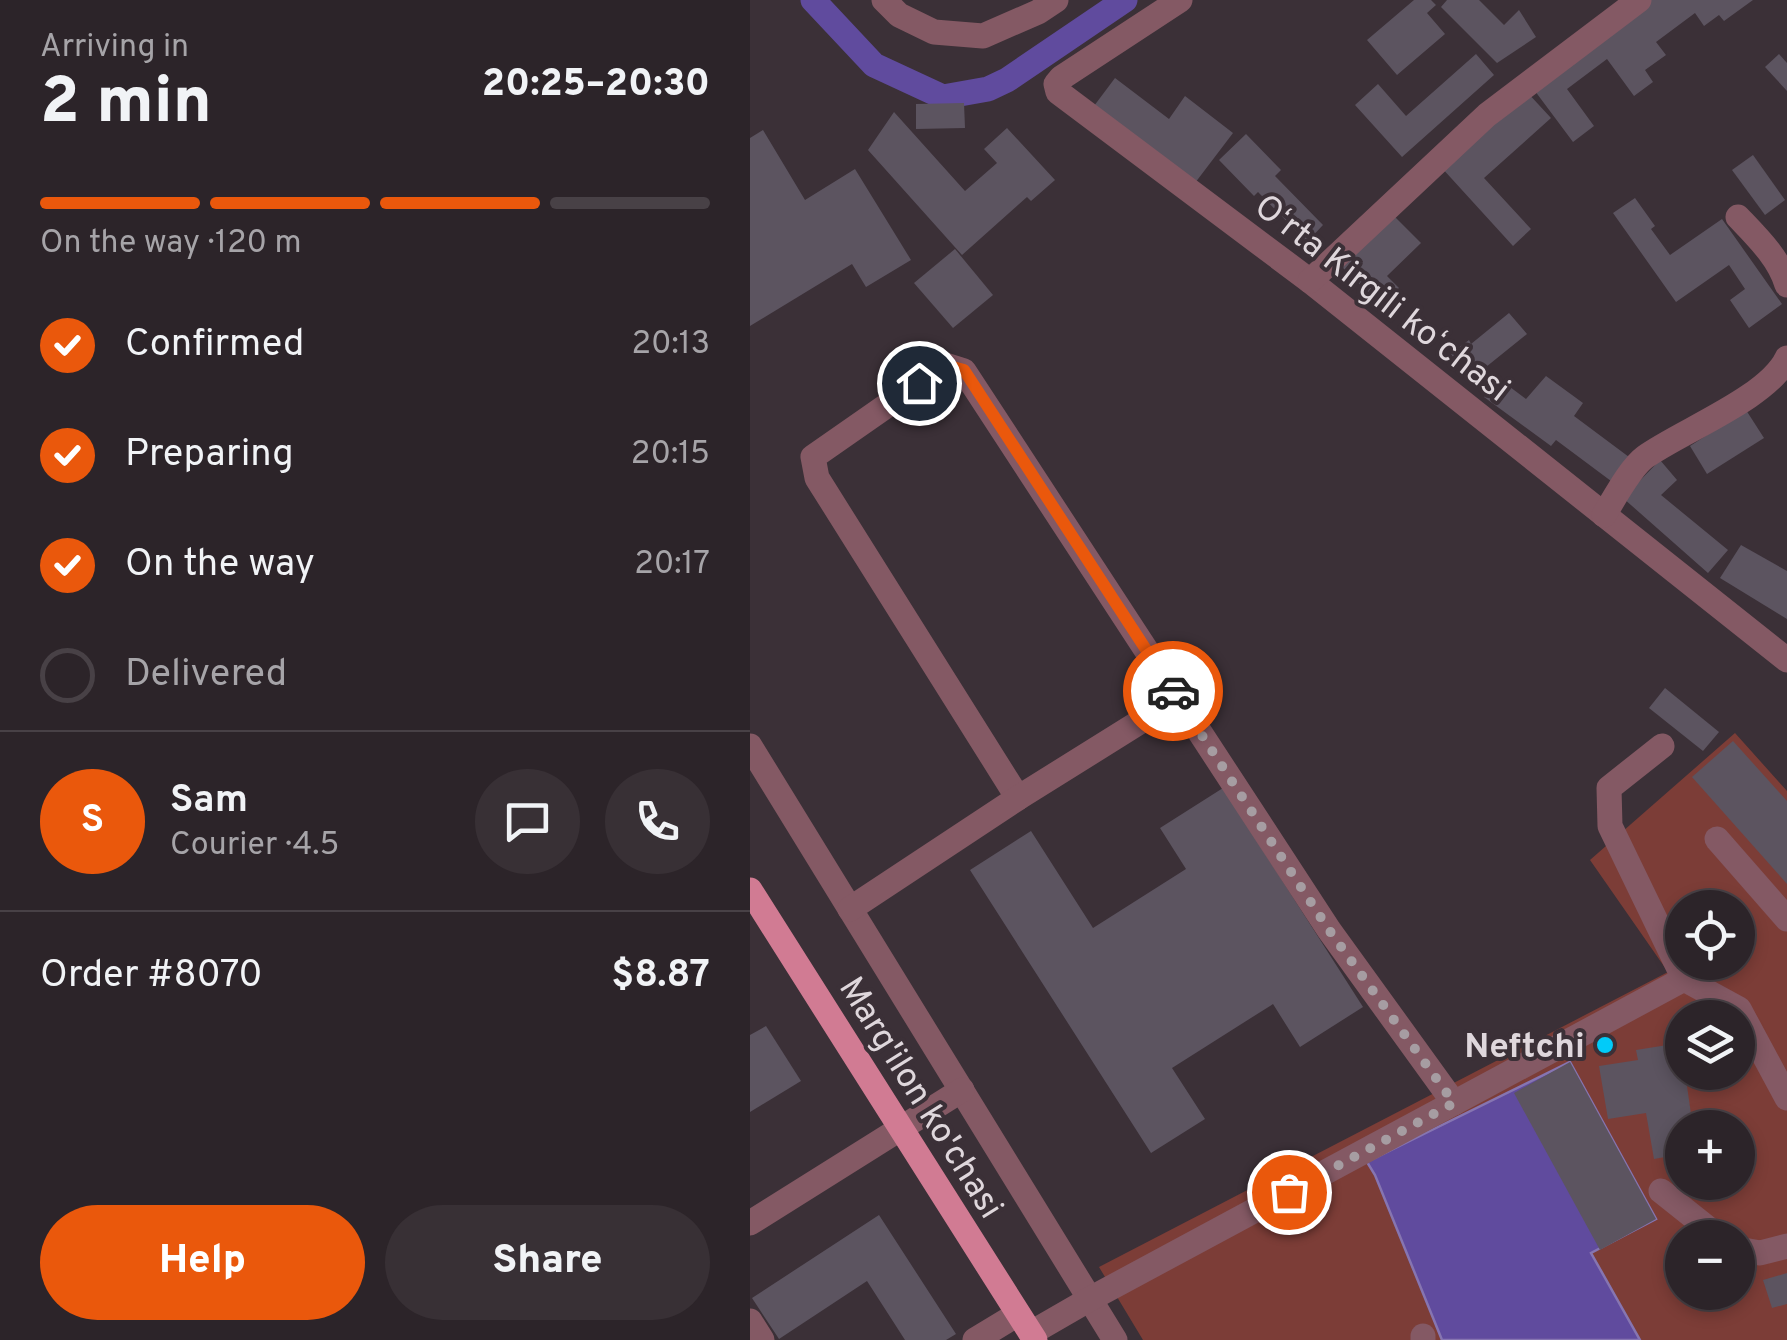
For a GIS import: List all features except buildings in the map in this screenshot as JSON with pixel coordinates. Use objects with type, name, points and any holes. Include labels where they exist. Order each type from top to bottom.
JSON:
[{"type":"main road","name":"Marg'ilon ko'chasi","points":[[750,890],[1028,1329]]},
{"type":"street","points":[[884,0],[899,16],[934,32],[983,36],[1056,0]]},
{"type":"street","name":"Oʻrta Kirgili koʻchasi","points":[[1180,0],[1061,78],[1056,84],[1058,92],[1310,281],[1787,660]]},
{"type":"street","points":[[1310,281],[1487,115],[1639,0]]},
{"type":"street","points":[[1738,217],[1783,271],[1787,285]]},
{"type":"street","points":[[1604,515],[1642,459],[1750,394],[1781,370],[1787,358]]},
{"type":"street","points":[[1018,798],[817,478],[813,458],[945,365],[964,370],[1329,930],[1454,1103]]},
{"type":"street","points":[[850,908],[1178,698]]},
{"type":"street","points":[[750,746],[1116,1340]]},
{"type":"street","points":[[1662,746],[1609,788],[1610,826],[1665,940]]},
{"type":"street","points":[[1716,839],[1787,919]]},
{"type":"street","points":[[975,1340],[1028,1329],[1090,1299],[1682,980]]},
{"type":"street","points":[[1686,980],[1739,1009],[1787,1098]]},
{"type":"street","points":[[750,1222],[962,1090]]},
{"type":"street","points":[[1661,1191],[1697,1220]]},
{"type":"street","points":[[1755,1252],[1787,1246]]},
{"type":"street","points":[[750,1321],[762,1340]]},
{"type":"shaded area","name":"Neftchi","points":[[1735,733],[1787,791],[1787,1340],[1143,1340],[1099,1267],[1665,974],[1665,980],[1755,980],[1755,890],[1665,890],[1665,968],[1590,860]]},
{"type":"shaded area","points":[[1570,1062],[1656,1219],[1591,1253],[1640,1340],[1442,1340],[1367,1162]]},
{"type":"waterway","points":[[813,0],[874,65],[943,97],[988,89],[1007,80],[1125,0]]},
{"type":"way so far","points":[[1173,691],[1329,930],[1454,1103],[1289,1192]]},
{"type":"place","name":"Neftchi","points":[[1605,1045]]},
{"type":"route","points":[[919,383],[945,365],[964,370],[1173,691]]}]
